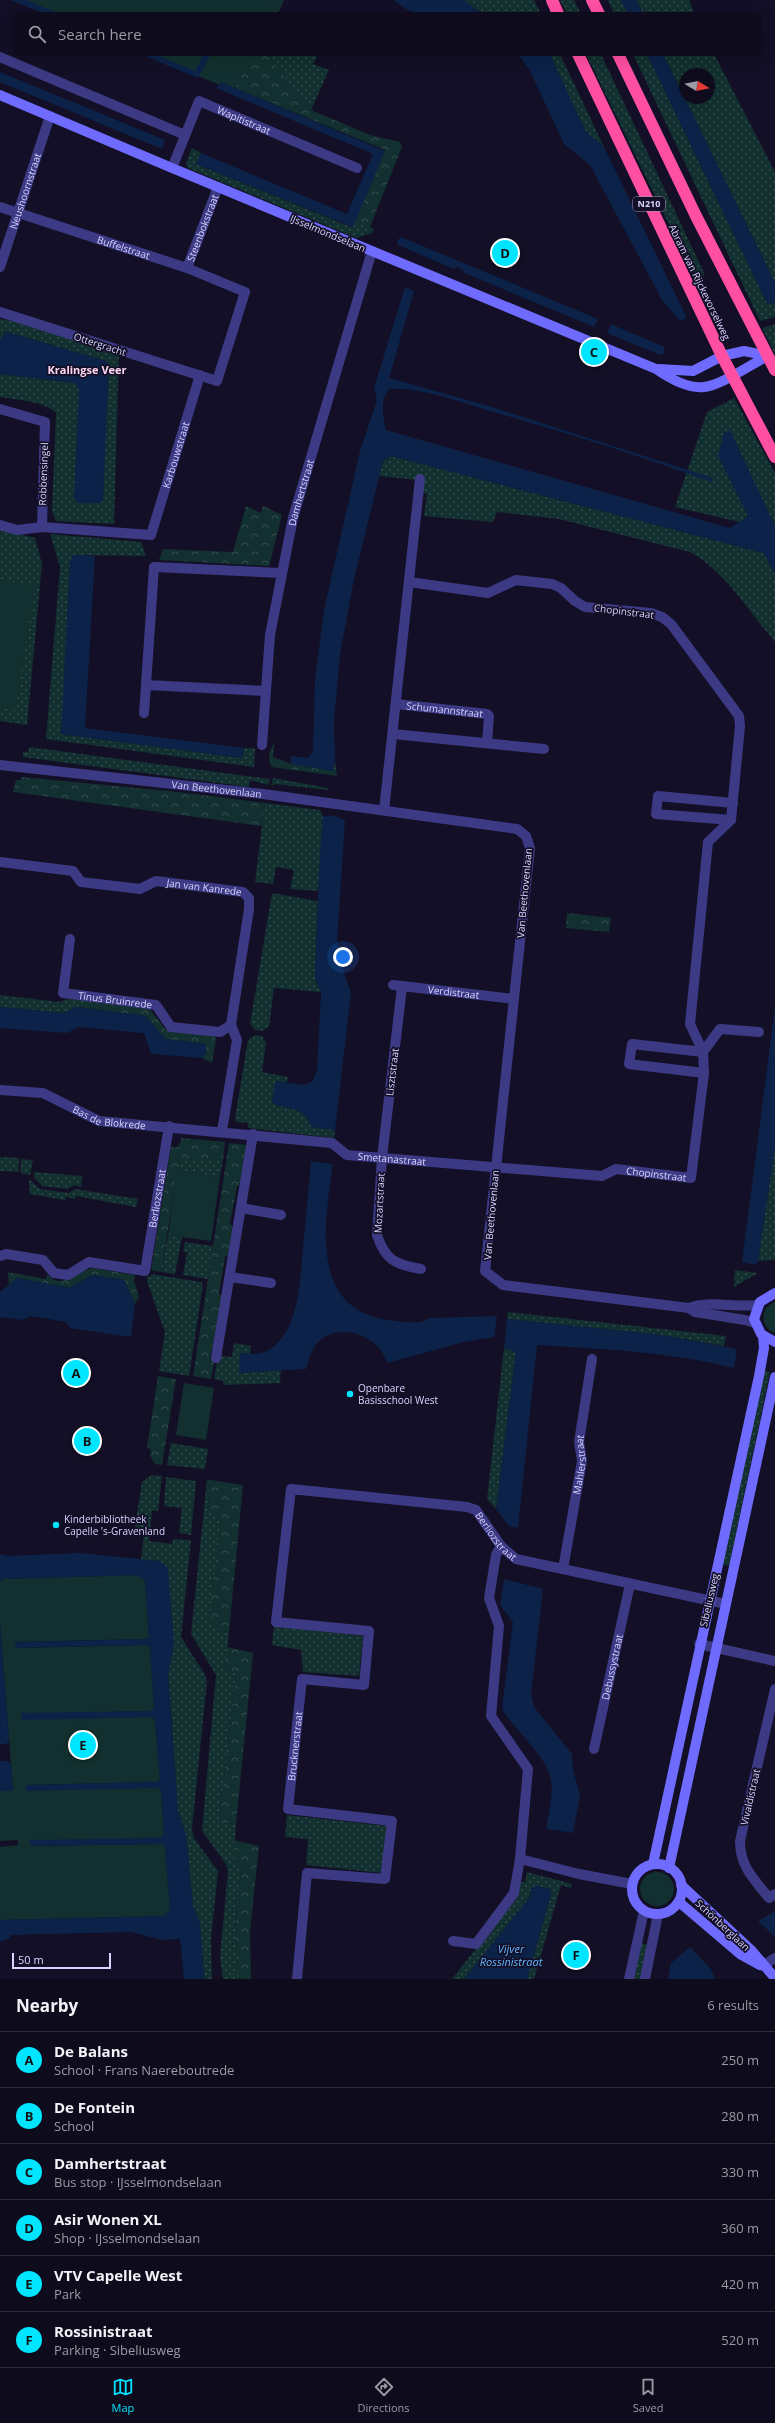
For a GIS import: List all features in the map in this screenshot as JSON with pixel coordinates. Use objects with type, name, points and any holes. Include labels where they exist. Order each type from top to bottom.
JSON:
[{"type":"highway","points":[[552,0],[557,12]]},
{"type":"highway","points":[[592,0],[598,12]]},
{"type":"highway","name":"Abram van Rijckevorselweg","points":[[579,56],[722,356],[775,456]]},
{"type":"highway","points":[[619,56],[699,223],[775,370]]},
{"type":"street","points":[[0,58],[186,135]]},
{"type":"street","name":"IJsselmondselaan","points":[[0,95],[656,369],[669,378],[704,387],[733,376],[768,356]]},
{"type":"street","name":"Wapitistraat","points":[[172,168],[199,101],[357,168]]},
{"type":"street","name":"Neushoornstraat","points":[[0,267],[16,212],[50,116]]},
{"type":"street","name":"Steenbokstraat","points":[[187,268],[218,187]]},
{"type":"street","name":"Buffelstraat","points":[[0,207],[187,268],[246,292],[217,381],[200,375]]},
{"type":"street","name":"Damhertstraat","points":[[262,745],[270,635],[281,573],[301,486],[372,251]]},
{"type":"street","name":"Ottergracht","points":[[0,312],[200,375]]},
{"type":"street","name":"IJsselmondselaan","points":[[656,369],[693,371],[722,356],[744,351],[768,356]]},
{"type":"street","name":"Karbouwstraat","points":[[42,527],[151,535],[200,375]]},
{"type":"street","name":"Robbensingel","points":[[0,409],[45,422],[42,527]]},
{"type":"street","points":[[384,810],[420,479]]},
{"type":"street","points":[[0,525],[17,530],[42,527]]},
{"type":"street","points":[[144,713],[154,567],[281,573]]},
{"type":"street","name":"Chopinstraat","points":[[409,582],[488,593],[516,580],[552,584],[561,588],[580,605],[651,612],[666,620],[739,716],[740,726],[731,820],[708,842],[690,1024],[703,1052],[704,1073],[691,1178],[616,1169],[602,1176],[513,1168],[495,1168]]},
{"type":"street","points":[[146,685],[265,691]]},
{"type":"street","name":"Schumannstraat","points":[[396,704],[487,714],[489,716],[487,744]]},
{"type":"street","points":[[393,734],[544,749]]},
{"type":"street","name":"Van Beethovenlaan","points":[[0,765],[263,794],[517,829],[526,836],[530,848],[495,1168],[486,1271],[503,1285],[689,1308],[695,1312],[755,1323]]},
{"type":"street","points":[[731,820],[656,814],[658,796],[733,803]]},
{"type":"street","name":"Jan van Kanrede","points":[[0,862],[72,871],[80,882],[140,889],[156,881],[243,892],[249,898],[250,909],[231,1025],[237,1040],[222,1131]]},
{"type":"street","name":"Tinus Bruinrede","points":[[70,939],[63,992],[156,1005],[170,1027],[220,1032],[231,1025]]},
{"type":"street","name":"Verdistraat","points":[[398,986],[514,999]]},
{"type":"street","name":"Lisztstraat","points":[[382,1158],[398,986]]},
{"type":"street","points":[[704,1073],[629,1064],[632,1044],[703,1052],[720,1029],[759,1032]]},
{"type":"street","name":"Bas de Blokrede","points":[[0,1090],[43,1093],[99,1121],[222,1131]]},
{"type":"street","name":"Berliozstraat","points":[[0,1256],[6,1254],[43,1260],[54,1273],[68,1275],[89,1262],[145,1271],[169,1126]]},
{"type":"street","name":"Smetanastraat","points":[[222,1131],[332,1143],[347,1155],[495,1168]]},
{"type":"street","points":[[216,1358],[253,1134]]},
{"type":"street","name":"Mozartstraat","points":[[382,1158],[376,1221],[377,1236],[381,1248],[388,1257],[400,1266],[421,1269]]},
{"type":"street","points":[[241,1208],[282,1215]]},
{"type":"street","points":[[230,1277],[271,1284]]},
{"type":"street","points":[[775,1293],[765,1297],[758,1305],[755,1314],[755,1323],[763,1336],[775,1342]]},
{"type":"street","name":"Van Beethovenlaan","points":[[689,1308],[696,1305],[739,1307],[758,1305]]},
{"type":"street","name":"Sibeliusweg","points":[[653,1864],[699,1644],[759,1376],[764,1348],[763,1336]]},
{"type":"street","name":"Mahlerstraat","points":[[563,1569],[582,1461],[579,1442],[592,1359]]},
{"type":"street","name":"Sibeliusweg","points":[[669,1868],[775,1377]]},
{"type":"street","name":"Berliozstraat","points":[[291,1489],[467,1507],[476,1510],[502,1546],[516,1559],[726,1604]]},
{"type":"street","name":"Brucknerstraat","points":[[291,1489],[276,1622],[369,1631],[364,1685],[302,1679],[288,1809],[392,1821],[385,1879],[307,1873],[297,1979]]},
{"type":"street","points":[[453,1941],[476,1944],[514,1894],[520,1859],[528,1768],[491,1716],[499,1626],[489,1598],[496,1555],[502,1546]]},
{"type":"street","name":"Debussystraat","points":[[594,1749],[630,1584]]},
{"type":"street","points":[[699,1644],[775,1660]]},
{"type":"street","name":"Vivaldistraat","points":[[772,1896],[743,1864],[740,1855],[740,1841],[775,1689]]},
{"type":"street","points":[[520,1859],[579,1874],[632,1884]]},
{"type":"street","points":[[653,1864],[669,1868],[677,1875],[681,1885],[678,1902],[671,1910],[658,1914],[644,1911],[633,1896],[632,1884],[638,1873],[653,1864]]},
{"type":"street","name":"Schönberglaan","points":[[681,1885],[752,1951],[762,1966],[775,1978]]},
{"type":"street","name":"Schönberglaan","points":[[678,1902],[740,1954],[762,1966]]},
{"type":"street","points":[[629,1979],[644,1911]]},
{"type":"street","points":[[645,1979],[658,1914]]},
{"type":"street","points":[[762,1966],[775,1958]]},
{"type":"green space","points":[[18,0],[273,0],[268,12],[46,12]]},
{"type":"green space","points":[[273,0],[284,0],[279,12],[268,12]]},
{"type":"green space","points":[[464,0],[534,0],[540,12],[481,12]]},
{"type":"green space","points":[[560,0],[574,0],[580,12],[566,12]]},
{"type":"green space","points":[[608,0],[621,0],[627,12],[613,12]]},
{"type":"green space","points":[[636,0],[689,0],[694,12],[642,12]]},
{"type":"green space","points":[[151,56],[249,56],[234,91]]},
{"type":"green space","points":[[249,56],[268,56],[311,110],[370,135],[400,142],[402,147],[370,227],[355,221],[385,150],[235,88]]},
{"type":"green space","points":[[268,56],[317,56],[313,64],[329,70],[311,110]]},
{"type":"green space","points":[[550,56],[561,56],[604,147],[586,132]]},
{"type":"green space","points":[[587,56],[602,56],[705,275],[697,282]]},
{"type":"green space","points":[[634,56],[648,56],[767,303],[772,304],[775,302],[775,317],[760,321]]},
{"type":"green space","points":[[664,56],[715,56],[775,172],[775,283],[687,104],[715,104],[715,68],[679,68],[679,87]]},
{"type":"green space","points":[[192,148],[201,153],[196,164],[351,227],[355,221],[374,229],[372,233],[356,238],[188,168],[186,164]]},
{"type":"green space","points":[[0,319],[52,327],[119,347],[114,524],[56,521],[52,511],[56,413],[38,403],[0,397],[0,374],[75,383],[79,390],[109,365],[106,361],[7,332],[0,340]]},
{"type":"green space","points":[[775,324],[775,354],[762,328]]},
{"type":"green space","points":[[734,398],[775,473],[775,526],[771,516],[742,502],[748,516],[740,522],[675,507],[707,412]]},
{"type":"green space","points":[[391,456],[764,553],[775,574],[775,642],[726,581],[703,560],[690,552],[559,519],[497,512],[493,522],[424,516],[427,494],[417,492],[418,480],[379,476],[383,461]]},
{"type":"green space","points":[[246,506],[261,513],[263,506],[282,515],[269,566],[159,560],[163,549],[233,552]]},
{"type":"green space","points":[[0,529],[35,538],[42,564],[27,725],[0,721]]},
{"type":"green space","points":[[50,534],[141,542],[146,556],[74,555],[61,734],[242,758],[244,748],[255,748],[254,767],[46,739],[60,567]]},
{"type":"green space","points":[[0,580],[35,585],[16,710],[0,708]]},
{"type":"green space","points":[[274,743],[273,757],[291,764],[333,771],[335,760],[337,776],[272,767],[270,764],[269,755]]},
{"type":"green space","points":[[29,747],[270,779],[268,785],[250,780],[249,787],[23,757],[23,752],[28,752]]},
{"type":"green space","points":[[22,777],[178,792],[265,803],[262,826],[13,792],[16,780],[21,780]]},
{"type":"green space","points":[[273,778],[328,788],[327,790],[276,784],[271,786]]},
{"type":"green space","points":[[265,803],[320,810],[323,816],[318,891],[290,889],[294,870],[276,867],[273,884],[255,882]]},
{"type":"green space","points":[[272,893],[318,901],[315,978],[321,992],[274,988],[269,1027],[262,1031],[255,1030],[250,1024]]},
{"type":"green space","points":[[567,913],[611,918],[609,932],[566,928]]},
{"type":"green space","points":[[0,995],[59,1002],[71,998],[106,1003],[77,1007],[64,1013],[0,1007]]},
{"type":"green space","points":[[106,1003],[149,1008],[166,1030],[214,1036],[216,1039],[212,1063],[202,1058],[206,1052],[206,1044],[165,1039],[146,1016],[77,1007]]},
{"type":"green space","points":[[255,1035],[262,1036],[266,1043],[262,1072],[288,1077],[287,1082],[277,1081],[272,1101],[276,1105],[302,1113],[309,1121],[311,1127],[335,1130],[334,1138],[248,1128],[248,1123],[236,1122],[235,1118],[248,1040]]},
{"type":"green space","points":[[182,1138],[225,1142],[223,1159],[179,1161],[161,1272],[151,1270],[171,1147],[178,1147]]},
{"type":"green space","points":[[229,1143],[247,1145],[241,1183],[237,1187],[230,1223],[234,1229],[230,1253],[225,1257],[219,1293],[223,1298],[210,1358],[214,1362],[211,1379],[193,1376]]},
{"type":"green space","points":[[775,1146],[775,1260],[758,1261]]},
{"type":"green space","points":[[0,1157],[19,1158],[18,1172],[0,1171]]},
{"type":"green space","points":[[21,1159],[33,1160],[30,1175],[20,1173]]},
{"type":"green space","points":[[223,1159],[220,1177],[177,1170],[179,1160]]},
{"type":"green space","points":[[177,1170],[220,1177],[211,1241],[168,1235]]},
{"type":"green space","points":[[34,1172],[82,1176],[81,1187],[74,1185],[68,1189],[42,1186],[34,1177]]},
{"type":"green space","points":[[29,1179],[40,1189],[69,1193],[75,1189],[138,1199],[136,1207],[76,1196],[75,1199],[66,1197],[65,1200],[30,1194]]},
{"type":"green space","points":[[168,1235],[182,1237],[175,1274],[161,1272]]},
{"type":"green space","points":[[185,1242],[213,1246],[208,1279],[183,1275],[187,1253],[183,1252]]},
{"type":"green space","points":[[93,1268],[135,1275],[134,1281],[139,1297],[135,1304],[124,1280],[92,1275],[70,1288],[17,1278],[9,1285],[8,1272],[46,1279],[47,1274],[58,1281],[70,1278]]},
{"type":"green space","points":[[735,1270],[758,1273],[734,1287]]},
{"type":"green space","points":[[151,1274],[201,1282],[203,1284],[189,1376],[159,1371],[165,1332],[147,1281],[147,1276],[151,1277]]},
{"type":"green space","points":[[775,1301],[775,1333],[768,1329],[764,1323],[764,1312],[766,1308]]},
{"type":"green space","points":[[508,1312],[726,1336],[724,1346],[661,1335],[507,1319]]},
{"type":"green space","points":[[234,1343],[251,1346],[250,1354],[240,1353],[240,1373],[281,1370],[280,1383],[224,1385],[223,1381],[214,1379],[217,1362],[222,1356],[232,1357]]},
{"type":"green space","points":[[504,1348],[516,1352],[496,1509],[487,1499]]},
{"type":"green space","points":[[764,1370],[770,1372],[729,1566],[722,1564]]},
{"type":"green space","points":[[158,1376],[176,1379],[162,1465],[155,1464],[150,1456],[151,1449],[147,1448]]},
{"type":"green space","points":[[184,1383],[214,1388],[206,1440],[176,1435]]},
{"type":"green space","points":[[171,1443],[208,1449],[205,1469],[167,1465]]},
{"type":"green space","points":[[151,1475],[162,1476],[158,1511],[152,1511],[149,1541],[172,1544],[173,1539],[191,1540],[181,1637],[204,1673],[207,1681],[192,1828],[194,1838],[218,1871],[211,1939],[212,1979],[204,1979],[200,1923],[193,1906],[186,1835],[178,1811],[160,1561],[141,1560],[144,1535],[134,1533],[142,1482]]},
{"type":"green space","points":[[166,1477],[196,1481],[191,1535],[179,1533],[182,1508],[164,1506]]},
{"type":"green space","points":[[207,1480],[210,1480],[208,1508],[220,1518],[217,1631],[229,1632],[225,1671],[236,1673],[219,1822],[236,1824],[234,1857],[241,1869],[235,1930],[238,1979],[223,1979],[220,1957],[228,1871],[226,1864],[202,1831],[216,1675],[191,1634]]},
{"type":"green space","points":[[210,1480],[243,1485],[229,1632],[217,1631],[209,1618],[220,1519],[218,1515],[208,1508]]},
{"type":"green space","points":[[138,1575],[145,1581],[149,1636],[147,1639],[15,1642],[16,1648],[147,1645],[150,1647],[154,1708],[151,1711],[21,1714],[22,1719],[152,1717],[155,1720],[160,1779],[157,1782],[26,1785],[158,1788],[161,1791],[164,1834],[161,1838],[30,1841],[30,1846],[162,1844],[165,1847],[170,1910],[164,1916],[0,1920],[0,1847],[18,1845],[18,1840],[0,1841],[0,1791],[13,1791],[0,1623],[0,1582],[2,1579]]},
{"type":"green space","points":[[274,1626],[363,1636],[359,1676],[303,1672],[301,1650],[272,1645]]},
{"type":"green space","points":[[227,1647],[253,1653],[236,1824],[219,1822],[236,1673],[225,1672]]},
{"type":"green space","points":[[287,1815],[387,1826],[382,1873],[306,1865],[308,1839],[285,1837]]},
{"type":"green space","points":[[234,1840],[259,1846],[250,1931],[251,1979],[238,1979],[237,1976],[235,1930],[241,1869],[234,1857]]},
{"type":"green space","points":[[527,1872],[572,1884],[571,1888],[561,1885],[534,1979],[527,1979],[551,1894],[550,1889],[536,1886],[531,1889],[530,1897],[464,1979],[452,1979],[517,1897],[520,1882],[525,1882]]},
{"type":"green space","points":[[657,1872],[663,1873],[669,1877],[673,1883],[673,1895],[669,1901],[663,1905],[657,1906],[651,1905],[645,1901],[641,1895],[640,1889],[641,1883],[645,1877],[651,1873]]},
{"type":"green space","points":[[640,1943],[649,1945],[641,1979],[632,1979]]},
{"type":"water","points":[[11,0],[26,0],[55,12],[40,12]]},
{"type":"water","points":[[394,0],[464,0],[480,12],[412,12],[404,8]]},
{"type":"water","points":[[621,0],[636,0],[642,12],[627,12]]},
{"type":"water","points":[[145,56],[159,56],[195,71],[203,56],[210,56],[198,78]]},
{"type":"water","points":[[518,56],[551,56],[586,132],[604,147],[687,318],[680,321],[662,300],[590,165],[564,144],[529,69]]},
{"type":"water","points":[[648,56],[664,56],[679,87],[679,104],[687,104],[775,283],[775,302],[772,304],[767,303]]},
{"type":"water","points":[[0,72],[165,140],[162,149],[0,82]]},
{"type":"water","points":[[221,82],[385,151],[353,227],[196,164],[201,153],[347,214],[373,154],[216,88]]},
{"type":"water","points":[[401,237],[598,319],[594,327],[464,273],[463,270],[456,267],[454,269],[398,245],[397,241]]},
{"type":"water","points":[[405,287],[414,291],[389,378],[492,407],[713,478],[712,482],[571,435],[438,395],[413,390],[389,389],[386,393],[383,403],[383,414],[386,430],[730,528],[748,516],[718,456],[724,433],[730,430],[775,526],[775,574],[764,553],[391,456],[383,461],[354,579],[340,654],[334,722],[335,760],[333,771],[291,764],[291,756],[308,758],[313,752],[315,679],[324,610],[360,451],[377,400],[374,388]]},
{"type":"water","points":[[611,324],[664,347],[665,353],[660,355],[607,333]]},
{"type":"water","points":[[7,332],[106,361],[109,365],[103,501],[99,503],[78,503],[74,498],[79,390],[75,383],[0,374],[0,340]]},
{"type":"water","points":[[74,555],[95,556],[85,728],[244,748],[242,758],[61,734],[70,560]]},
{"type":"water","points":[[323,816],[335,816],[345,820],[337,943],[340,961],[351,993],[335,1130],[311,1127],[307,1117],[303,1113],[276,1105],[272,1101],[275,1083],[277,1081],[304,1085],[313,1081],[317,1069],[321,992],[315,978],[315,971]]},
{"type":"water","points":[[0,1007],[64,1013],[77,1007],[146,1016],[165,1039],[206,1044],[206,1052],[202,1058],[151,1054],[144,1033],[79,1027],[67,1033],[0,1028]]},
{"type":"water","points":[[775,1007],[775,1146],[758,1261],[756,1265],[742,1262]]},
{"type":"water","points":[[311,1161],[333,1164],[327,1210],[326,1235],[328,1259],[333,1281],[345,1299],[362,1312],[388,1320],[403,1322],[420,1322],[429,1318],[497,1316],[494,1337],[464,1342],[387,1363],[383,1353],[367,1338],[346,1332],[336,1333],[326,1336],[317,1343],[306,1369],[239,1373],[240,1353],[257,1354],[267,1351],[278,1342],[287,1330],[293,1316],[300,1283]]},
{"type":"water","points":[[92,1275],[124,1280],[135,1304],[131,1337],[70,1328],[66,1322],[30,1316],[23,1320],[0,1317],[0,1292],[17,1278],[70,1288]]},
{"type":"water","points":[[507,1319],[661,1335],[737,1349],[734,1368],[686,1358],[661,1355],[537,1345],[518,1528],[509,1526],[496,1509],[516,1352],[504,1348]]},
{"type":"water","points":[[80,1553],[160,1561],[168,1568],[174,1644],[168,1676],[178,1811],[186,1835],[193,1906],[200,1923],[204,1979],[184,1979],[180,1939],[161,1940],[131,1932],[10,1935],[10,1938],[0,1942],[0,1920],[164,1916],[170,1910],[165,1847],[162,1844],[30,1846],[30,1840],[161,1838],[164,1834],[161,1791],[158,1788],[26,1791],[26,1785],[157,1782],[160,1779],[155,1720],[152,1717],[22,1720],[21,1713],[151,1711],[154,1708],[150,1647],[147,1645],[16,1648],[15,1642],[147,1639],[149,1636],[145,1581],[138,1575],[3,1579],[0,1582],[0,1554],[8,1556]]},
{"type":"water","points":[[504,1579],[543,1589],[531,1694],[534,1707],[572,1754],[573,1770],[580,1795],[573,1833],[546,1829],[552,1786],[547,1767],[532,1746],[508,1718],[502,1708],[513,1622],[500,1605]]},
{"type":"water","points":[[0,1623],[9,1741],[6,1744],[0,1744]]},
{"type":"water","points":[[0,1761],[8,1761],[11,1764],[13,1791],[0,1791]]},
{"type":"water","name":"Vijver Rossinistraat","points":[[536,1886],[550,1889],[551,1894],[527,1979],[464,1979],[530,1897],[531,1889]]},
{"type":"water","points":[[775,1911],[775,1936],[774,1936],[758,1921]]},
{"type":"water","points":[[690,1947],[711,1969],[715,1979],[668,1979],[671,1963]]},
{"type":"place","name":"Asir Wonen XL","points":[[505,253]]},
{"type":"place","name":"Damhertstraat","points":[[594,352]]},
{"type":"place","name":"De Balans","points":[[76,1373]]},
{"type":"place","name":"Openbare Basisschool West","points":[[350,1394]]},
{"type":"place","name":"De Fontein","points":[[87,1441]]},
{"type":"place","name":"Kinderbibliotheek Capelle 's-Gravenland","points":[[56,1525]]},
{"type":"place","name":"VTV Capelle West","points":[[83,1745]]},
{"type":"place","name":"Rossinistraat","points":[[576,1955]]},
{"type":"district","name":"Kralingse Veer","points":[[87,370]]}]
